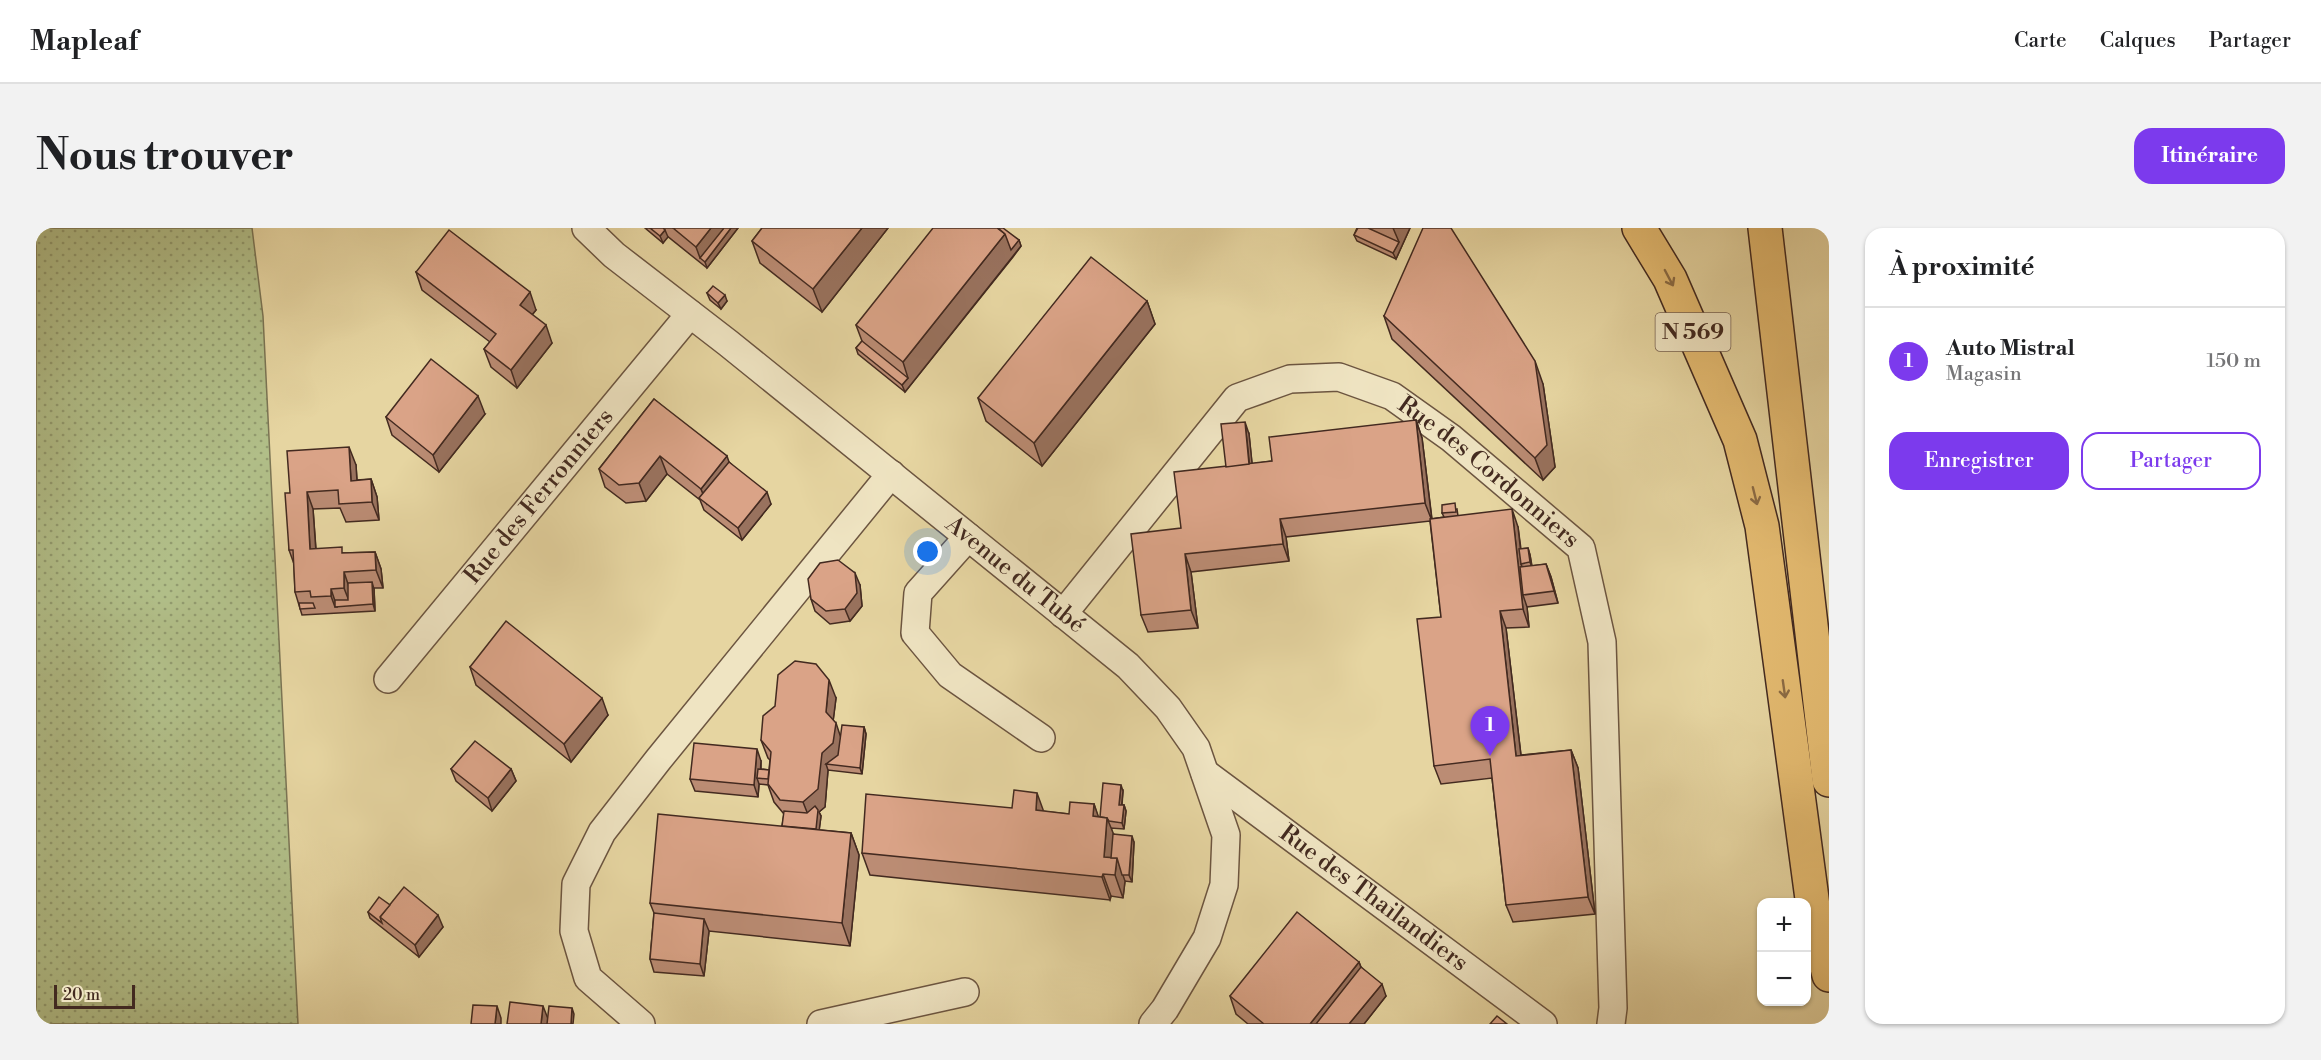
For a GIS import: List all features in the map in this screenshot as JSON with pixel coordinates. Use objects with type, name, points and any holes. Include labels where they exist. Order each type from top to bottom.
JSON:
[{"type":"main road","name":"N 569","points":[[1639,228],[1670,279],[1740,440],[1762,526],[1815,921],[1829,975]]},
{"type":"main road","points":[[1765,228],[1829,780]]},
{"type":"main road","points":[[1774,300],[1778,228]]},
{"type":"street","name":"Avenue du Tubé","points":[[586,228],[615,255],[1128,666],[1168,708],[1196,748],[1226,835],[1224,885],[1207,938],[1165,1009],[1153,1024]]},
{"type":"street","name":"Rue des Ferronniers","points":[[388,679],[690,314]]},
{"type":"street","name":"Rue des Cordonniers","points":[[1064,614],[1237,398],[1290,379],[1339,377],[1392,396],[1451,438],[1581,548],[1602,642],[1613,1008],[1611,1024]]},
{"type":"street","points":[[642,1024],[588,978],[574,931],[576,884],[602,832],[665,751],[891,474]]},
{"type":"street","points":[[968,537],[918,593],[915,633],[950,675],[1041,738]]},
{"type":"street","name":"Rue des Thailandiers","points":[[1205,772],[1543,1024]]},
{"type":"street","points":[[821,1024],[966,992]]},
{"type":"green space","points":[[36,228],[252,228],[263,316],[298,1024],[36,1024]]},
{"type":"building","points":[[650,228],[663,228],[665,230],[660,236]]},
{"type":"building","points":[[673,228],[711,228],[696,247]]},
{"type":"building","points":[[724,228],[731,228],[705,262],[700,258]]},
{"type":"building","points":[[762,228],[862,228],[813,289],[752,241]]},
{"type":"building","points":[[933,228],[997,228],[1005,234],[903,362],[856,325]]},
{"type":"building","points":[[998,228],[1003,228],[1019,240],[1011,250],[1005,234]]},
{"type":"building","points":[[1358,228],[1368,228],[1399,242],[1393,253],[1354,235]]},
{"type":"building","points":[[1423,228],[1451,228],[1535,361],[1547,445],[1535,458],[1384,316]]},
{"type":"building","points":[[449,230],[530,292],[520,305],[546,325],[511,370],[484,349],[496,334],[416,272]]},
{"type":"building","points":[[1091,257],[1147,301],[1034,443],[978,398]]},
{"type":"building","points":[[713,286],[725,295],[718,303],[707,293]]},
{"type":"building","points":[[862,341],[908,378],[902,385],[856,348]]},
{"type":"building","points":[[431,359],[478,396],[433,455],[386,417]]},
{"type":"building","points":[[654,399],[727,456],[701,489],[660,456],[639,483],[619,485],[599,469]]},
{"type":"building","points":[[1416,420],[1425,503],[1280,519],[1283,544],[1185,554],[1191,610],[1141,615],[1131,534],[1181,528],[1174,472],[1272,461],[1269,437]]},
{"type":"building","points":[[1245,422],[1249,464],[1226,467],[1221,424]]},
{"type":"building","points":[[349,447],[351,481],[371,479],[372,502],[339,504],[338,490],[307,492],[310,549],[342,547],[342,553],[375,552],[376,570],[344,572],[344,588],[331,589],[331,596],[311,597],[310,591],[295,592],[293,550],[289,550],[285,493],[290,493],[287,451]]},
{"type":"building","points":[[729,462],[767,492],[738,528],[699,498]]},
{"type":"building","points":[[1455,503],[1456,512],[1442,513],[1442,505]]},
{"type":"building","points":[[1512,509],[1523,609],[1500,611],[1516,756],[1571,750],[1588,897],[1506,905],[1490,759],[1434,766],[1417,619],[1441,617],[1430,519]]},
{"type":"building","points":[[1528,548],[1530,562],[1521,564],[1519,549]]},
{"type":"building","points":[[838,560],[855,573],[857,593],[845,609],[826,611],[811,599],[808,579],[820,563]]},
{"type":"building","points":[[1546,564],[1554,591],[1523,595],[1520,567]]},
{"type":"building","points":[[372,582],[373,604],[335,607],[335,600],[348,600],[348,583]]},
{"type":"building","points":[[299,603],[313,603],[315,608],[300,609]]},
{"type":"building","points":[[506,621],[602,698],[564,744],[470,667]]},
{"type":"building","points":[[795,661],[816,664],[829,680],[826,712],[836,723],[833,743],[822,753],[818,789],[803,802],[780,800],[768,784],[771,752],[761,740],[763,716],[775,706],[778,675]]},
{"type":"building","points":[[842,725],[864,727],[860,768],[826,764],[838,755]]},
{"type":"building","points":[[475,741],[511,769],[488,798],[451,769]]},
{"type":"building","points":[[694,743],[757,749],[754,785],[690,779]]},
{"type":"building","points":[[758,769],[769,770],[768,779],[757,778]]},
{"type":"building","points":[[1103,783],[1121,785],[1119,805],[1124,805],[1122,823],[1100,817]]},
{"type":"building","points":[[1014,790],[1037,793],[1036,810],[1069,814],[1070,802],[1094,804],[1093,816],[1107,818],[1104,857],[1117,858],[1115,875],[1103,874],[1102,877],[862,853],[866,794],[1012,808]]},
{"type":"building","points":[[815,806],[818,810],[816,829],[782,826],[784,811],[807,813]]},
{"type":"building","points":[[658,814],[851,833],[842,923],[650,903]]},
{"type":"building","points":[[1113,834],[1132,836],[1129,875],[1122,875],[1117,858],[1111,858]]},
{"type":"building","points":[[404,887],[438,915],[415,945],[380,917]]},
{"type":"building","points":[[379,897],[390,905],[380,917],[382,923],[368,912]]},
{"type":"building","points":[[1297,912],[1359,962],[1310,1024],[1264,1024],[1230,996]]},
{"type":"building","points":[[654,913],[704,919],[700,964],[650,959]]},
{"type":"building","points":[[1361,967],[1382,984],[1349,1024],[1316,1024]]},
{"type":"building","points":[[510,1002],[543,1006],[541,1024],[507,1024]]},
{"type":"building","points":[[473,1005],[497,1006],[495,1024],[471,1024]]},
{"type":"building","points":[[549,1006],[572,1008],[571,1024],[547,1024]]},
{"type":"building","points":[[1497,1016],[1507,1024],[1490,1024]]},
{"type":"place","name":"Auto Mistral","points":[[1490,756]]}]
